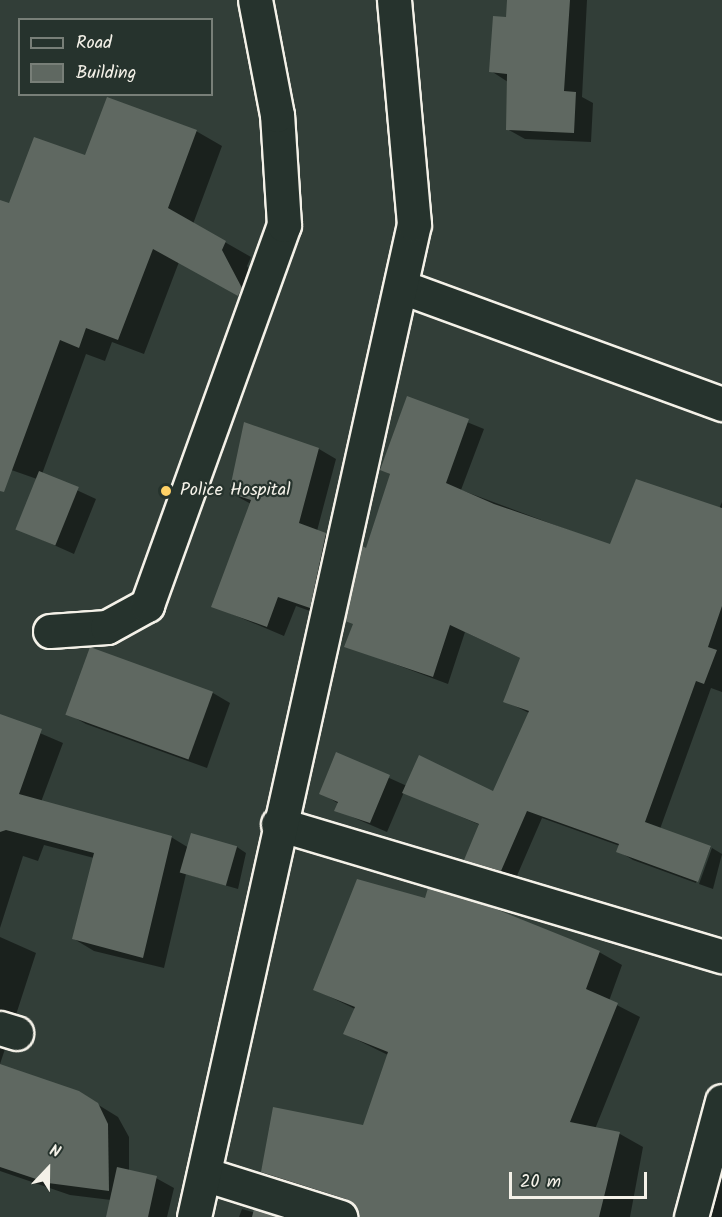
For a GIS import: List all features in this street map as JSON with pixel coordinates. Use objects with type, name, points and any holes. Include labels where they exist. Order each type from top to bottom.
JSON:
[{"type":"street","points":[[50,631],[107,627],[147,605],[284,225],[277,116],[255,0]]},
{"type":"street","points":[[194,1217],[278,824],[402,287],[414,224],[394,0]]},
{"type":"street","points":[[402,287],[722,404]]},
{"type":"street","points":[[278,824],[722,957]]},
{"type":"street","points":[[691,1217],[722,1101]]},
{"type":"street","points":[[204,1174],[340,1217]]},
{"type":"building","points":[[507,0],[570,0],[564,91],[576,92],[574,133],[506,130],[507,74],[489,72],[493,16],[506,17]]},
{"type":"building","points":[[107,97],[197,130],[168,208],[226,241],[222,250],[242,288],[238,296],[153,249],[118,340],[86,328],[79,348],[60,340],[4,492],[0,491],[0,200],[9,203],[34,137],[85,155]]},
{"type":"building","points":[[407,396],[469,419],[446,483],[494,504],[610,544],[636,479],[722,508],[722,606],[708,647],[717,650],[704,684],[696,681],[645,822],[711,846],[698,882],[616,852],[619,844],[527,811],[501,871],[464,860],[479,824],[402,793],[419,755],[493,791],[529,711],[503,702],[520,658],[450,625],[433,677],[344,647],[353,624],[345,621],[362,546],[366,548],[390,474],[380,470]]},
{"type":"building","points":[[244,422],[319,448],[299,523],[326,533],[310,608],[278,597],[267,627],[211,607],[251,500],[229,493]]},
{"type":"building","points":[[39,471],[79,487],[55,546],[15,529]]},
{"type":"building","points":[[90,647],[213,692],[188,759],[65,715]]},
{"type":"building","points":[[0,714],[42,729],[19,794],[172,836],[143,958],[72,939],[94,853],[6,830],[0,832]]},
{"type":"building","points":[[336,752],[390,775],[370,823],[334,811],[338,802],[319,794]]},
{"type":"building","points":[[191,833],[237,846],[226,886],[180,872]]},
{"type":"building","points":[[357,879],[425,898],[428,888],[486,905],[600,951],[586,989],[618,1003],[570,1122],[620,1132],[599,1217],[358,1217],[354,1205],[346,1199],[261,1172],[273,1107],[363,1125],[388,1052],[343,1034],[355,1007],[313,990]]},
{"type":"building","points":[[0,1064],[79,1091],[98,1103],[108,1124],[109,1191],[48,1183],[0,1167]]},
{"type":"building","points":[[117,1167],[157,1176],[148,1217],[106,1217]]},
{"type":"building","points":[[254,1209],[278,1217],[252,1217]]},
{"type":"place","name":"Police Hospital","points":[[166,491]]}]
